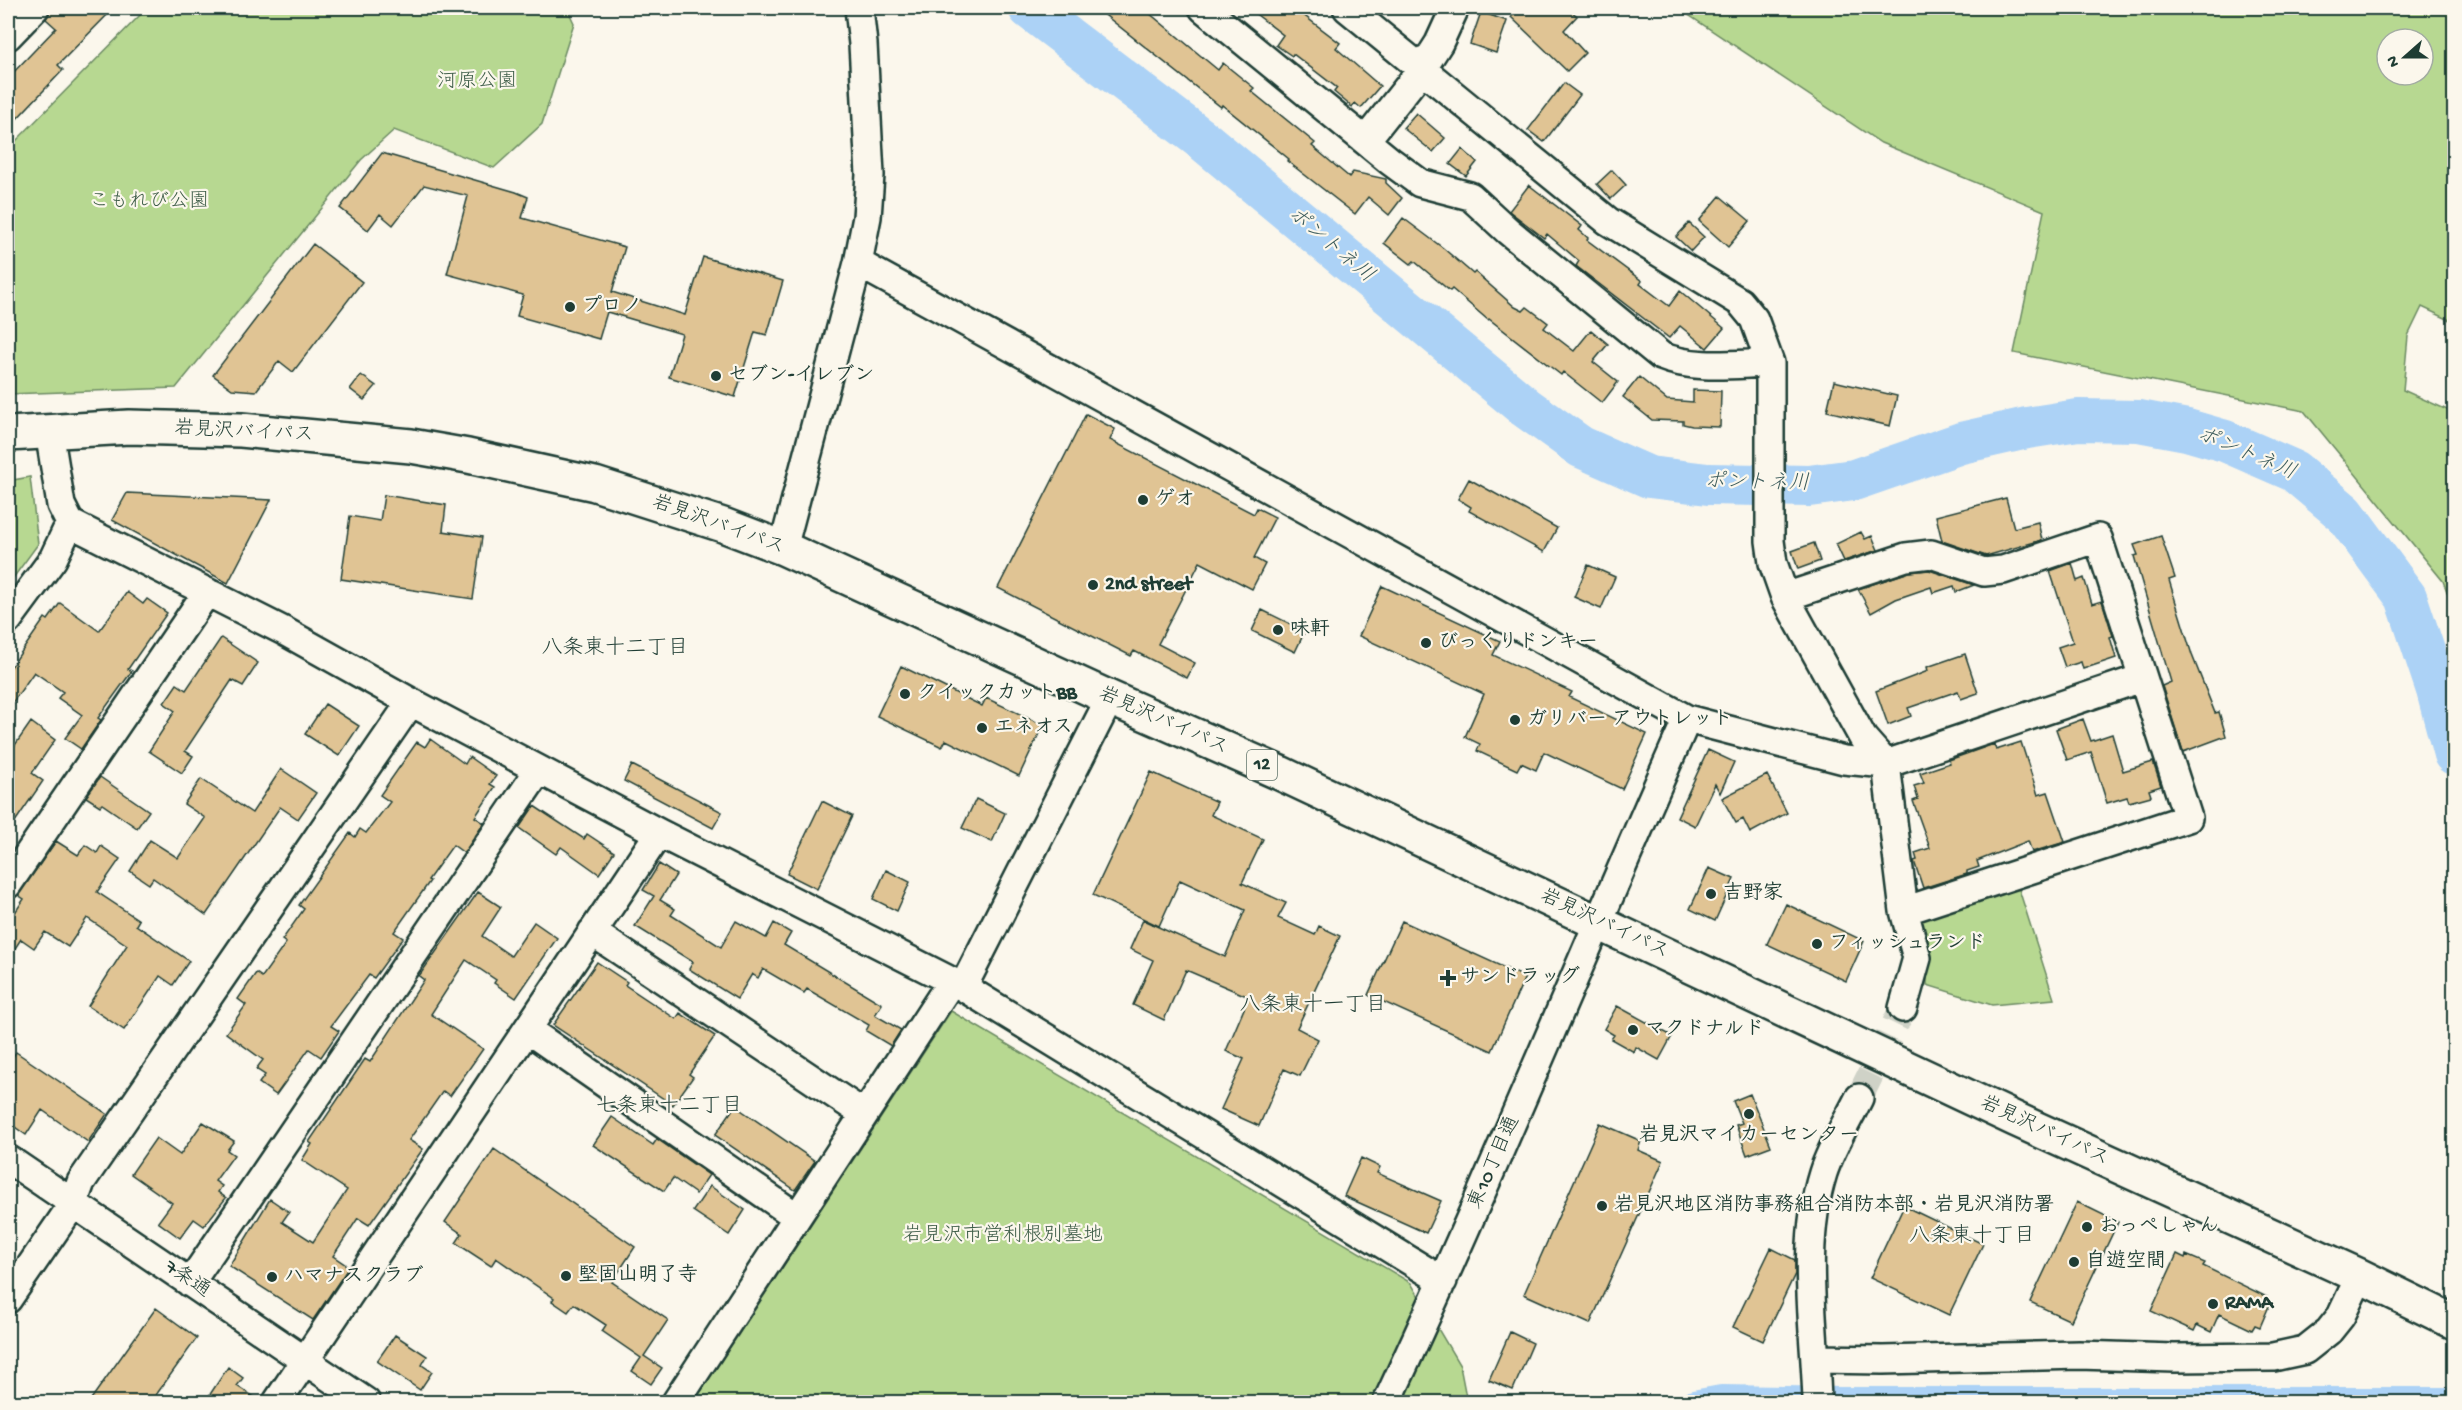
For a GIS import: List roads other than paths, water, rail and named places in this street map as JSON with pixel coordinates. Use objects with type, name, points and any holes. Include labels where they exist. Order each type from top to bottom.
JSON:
[{"type":"highway","name":"岩見沢バイパス","points":[[8,434],[129,428],[242,430],[411,446],[595,484],[723,525],[783,548],[1280,773],[2004,1114],[2360,1276],[2454,1322]]},
{"type":"street","points":[[8,36],[35,8]]},
{"type":"street","points":[[783,548],[858,263],[867,217],[870,175],[859,8]]},
{"type":"street","points":[[1203,8],[1420,183],[1470,196],[1508,231],[1661,356],[1675,362],[1701,365],[1770,363]]},
{"type":"street","points":[[1347,8],[1423,68],[1564,188],[1608,221],[1740,302],[1754,319],[1770,363],[1770,525],[1773,563],[1785,597],[1863,738],[1886,764],[1904,911],[1917,958],[1903,1008]]},
{"type":"street","points":[[1366,140],[1423,68],[1439,43],[1455,8]]},
{"type":"street","points":[[858,263],[1687,719],[1844,760],[1886,764],[2142,678]]},
{"type":"street","points":[[49,431],[61,505],[70,523],[207,592],[659,833],[957,985],[1443,1281]]},
{"type":"street","points":[[8,620],[53,559],[70,523]]},
{"type":"street","points":[[1785,597],[1906,557],[1931,554],[1984,572],[2003,570],[2098,538],[2188,818],[1904,911]]},
{"type":"street","points":[[8,884],[207,592]]},
{"type":"street","points":[[676,1402],[864,1114],[957,985],[1110,698]]},
{"type":"street","points":[[8,1299],[73,1204],[81,1182],[411,702]]},
{"type":"street","name":"東10丁目通","points":[[1387,1402],[1443,1281],[1687,719]]},
{"type":"street","points":[[190,1283],[539,770]]},
{"type":"street","points":[[277,1402],[659,833]]},
{"type":"street","points":[[592,933],[864,1114]]},
{"type":"street","points":[[528,1030],[797,1217]]},
{"type":"street","points":[[1859,1098],[1824,1171],[1815,1206],[1812,1262],[1817,1380],[1883,1360],[2079,1355],[2174,1358],[2273,1357],[2305,1350],[2330,1330],[2341,1316],[2360,1276]]},
{"type":"street","name":"7条通","points":[[8,1159],[366,1402]]},
{"type":"waterway","name":"ポントネ川","points":[[1029,8],[1204,141],[1525,407],[1581,447],[1649,477],[1708,484],[1809,486],[1854,480],[1961,443],[2027,428],[2078,420],[2139,421],[2187,430],[2225,441],[2294,471],[2344,513],[2406,597],[2437,690],[2454,754]]},
{"type":"waterway","points":[[1693,1402],[1721,1397],[2454,1399]]},
{"type":"tunnel","points":[[1859,1098],[1903,1008]]},
{"type":"place","name":"プロノ","points":[[570,307]]},
{"type":"place","name":"セブン-イレブン","points":[[716,376]]},
{"type":"place","name":"ゲオ","points":[[1143,500]]},
{"type":"place","name":"2nd street","points":[[1093,585]]},
{"type":"place","name":"味軒","points":[[1278,630]]},
{"type":"place","name":"びっくりドンキー","points":[[1426,643]]},
{"type":"place","name":"クイックカットBB","points":[[905,694]]},
{"type":"place","name":"ガリバー アウトレット","points":[[1515,720]]},
{"type":"place","name":"エネオス","points":[[982,728]]},
{"type":"place","name":"吉野家","points":[[1711,894]]},
{"type":"place","name":"フィッシュランド","points":[[1817,944]]},
{"type":"place","name":"サンドラッグ","points":[[1448,978]]},
{"type":"place","name":"マクドナルド","points":[[1633,1030]]},
{"type":"place","name":"岩見沢マイカーセンター","points":[[1749,1114]]},
{"type":"place","name":"岩見沢地区消防事務組合消防本部・岩見沢消防署","points":[[1602,1206]]},
{"type":"place","name":"おっぺしゃん","points":[[2087,1227]]},
{"type":"place","name":"自遊空間","points":[[2074,1262]]},
{"type":"place","name":"堅固山明了寺","points":[[566,1276]]},
{"type":"place","name":"ハマナスクラブ","points":[[272,1277]]},
{"type":"place","name":"RAMA","points":[[2213,1304]]},
{"type":"district","name":"八条東十二丁目","points":[[615,649]]},
{"type":"district","name":"八条東十一丁目","points":[[1313,1006]]},
{"type":"district","name":"七条東十二丁目","points":[[669,1107]]},
{"type":"district","name":"八条東十丁目","points":[[1972,1237]]},
{"type":"park label","name":"河原公園","points":[[477,82]]},
{"type":"park label","name":"こもれび公園","points":[[149,202]]},
{"type":"park label","name":"岩見沢市営利根別墓地","points":[[1003,1236]]}]
